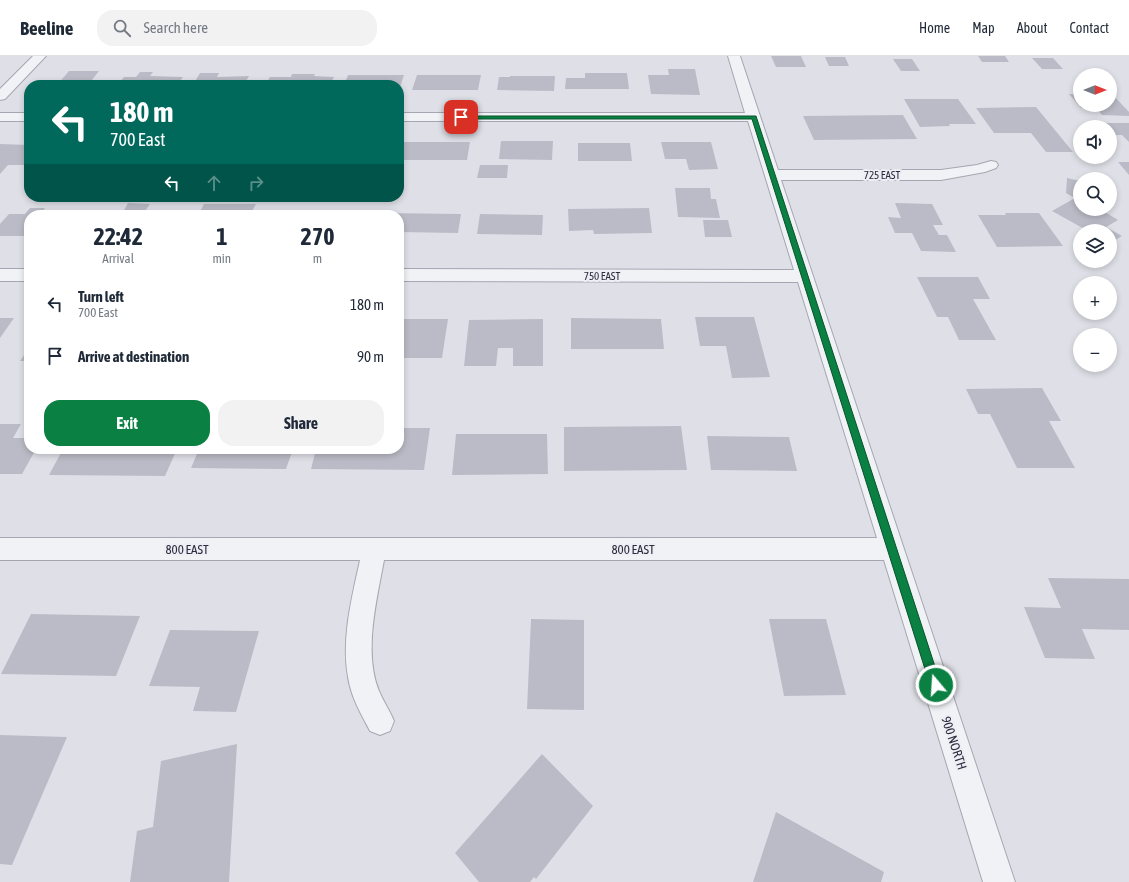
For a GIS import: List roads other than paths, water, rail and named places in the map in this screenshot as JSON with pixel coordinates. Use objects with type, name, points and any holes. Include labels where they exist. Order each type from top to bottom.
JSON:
[{"type":"street","points":[[0,96],[40,56]]},
{"type":"street","name":"900 NORTH","points":[[734,56],[999,882]]},
{"type":"street","points":[[0,117],[24,117]]},
{"type":"street","points":[[404,117],[754,118]]},
{"type":"street","name":"725 EAST","points":[[773,175],[941,175],[980,169],[991,165]]},
{"type":"street","points":[[0,275],[24,275]]},
{"type":"street","name":"750 EAST","points":[[404,276],[805,276]]},
{"type":"street","name":"800 EAST","points":[[0,549],[892,549]]},
{"type":"street","points":[[374,549],[360,629],[359,660],[366,693],[380,721]]}]
